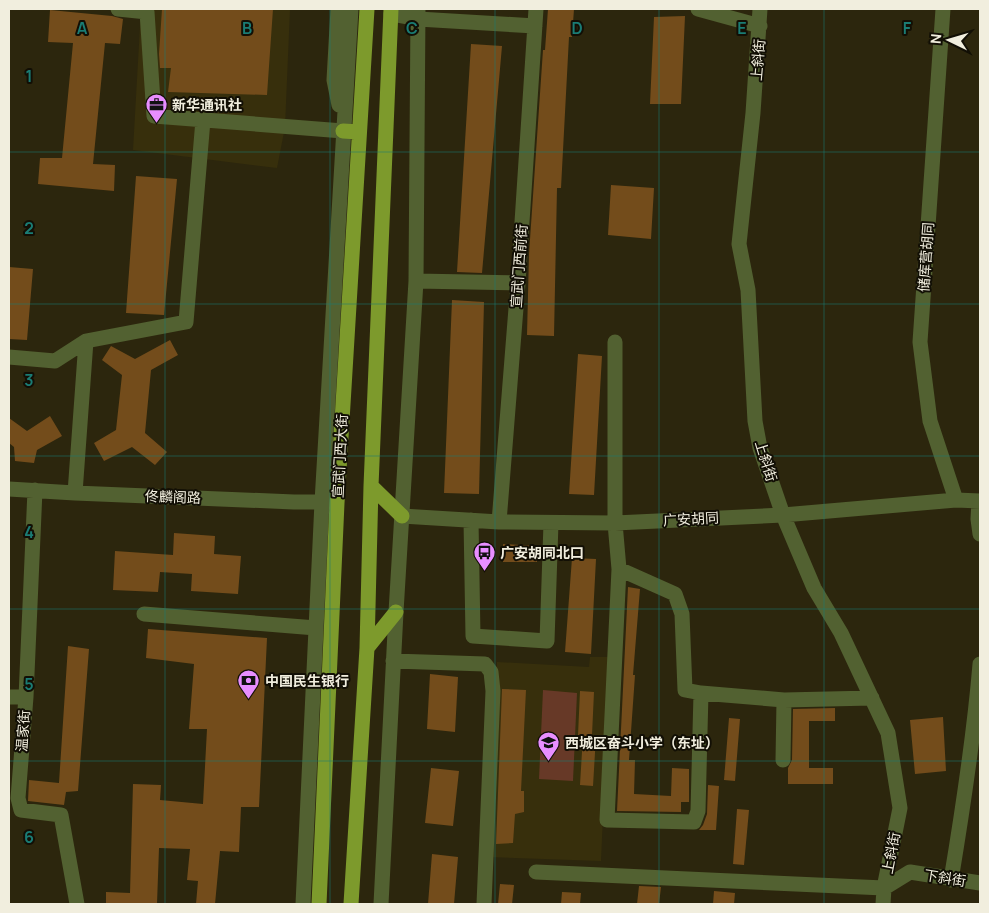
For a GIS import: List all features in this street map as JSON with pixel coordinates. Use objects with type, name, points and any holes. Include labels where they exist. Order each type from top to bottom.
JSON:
[{"type":"main road","name":"宣武门西大街","points":[[318,904],[330,502],[360,132],[367,9]]},
{"type":"main road","points":[[351,904],[366,648],[391,12]]},
{"type":"main road","points":[[343,131],[360,132]]},
{"type":"main road","points":[[371,486],[402,516]]},
{"type":"main road","points":[[366,648],[396,612]]},
{"type":"main road","points":[[312,904],[318,883]]},
{"type":"street","points":[[118,9],[147,12],[154,116],[343,131]]},
{"type":"street","name":"宣武门西大街","points":[[338,9],[334,80],[343,131]]},
{"type":"street","name":"宣武门西大街","points":[[303,904],[316,628],[330,502],[343,131],[350,9]]},
{"type":"street","name":"宣武门西前街","points":[[499,522],[518,283],[536,9]]},
{"type":"street","points":[[698,9],[760,26]]},
{"type":"street","name":"上斜街","points":[[760,9],[760,26],[739,244],[748,290],[755,421],[760,448],[783,515],[814,588],[841,632],[888,733],[900,808],[884,888],[883,904]]},
{"type":"street","name":"储库营胡同","points":[[943,9],[920,342],[930,422],[956,500]]},
{"type":"street","points":[[391,12],[535,26]]},
{"type":"street","points":[[381,904],[393,661],[416,282],[418,14]]},
{"type":"street","points":[[9,357],[55,361],[86,341],[186,322],[203,120]]},
{"type":"street","points":[[416,282],[518,283]]},
{"type":"street","points":[[76,494],[86,341]]},
{"type":"street","points":[[615,342],[615,524],[619,569],[607,820],[694,822],[698,811],[701,693]]},
{"type":"street","name":"佟麟阁路","points":[[9,489],[76,494],[330,502]]},
{"type":"street","name":"温家街","points":[[35,490],[26,697],[18,798],[21,810],[61,814],[77,904]]},
{"type":"street","name":"广安胡同","points":[[402,516],[499,522],[615,524],[783,515],[956,500],[980,501]]},
{"type":"street","points":[[980,501],[978,519],[980,534]]},
{"type":"street","points":[[471,520],[473,636],[547,640],[551,523]]},
{"type":"street","points":[[619,569],[675,594],[682,614],[685,690],[784,700],[872,698]]},
{"type":"street","points":[[144,614],[316,628]]},
{"type":"street","points":[[393,661],[485,664],[491,672],[493,690],[484,904]]},
{"type":"street","points":[[951,880],[973,790],[980,664]]},
{"type":"street","points":[[9,697],[26,697]]},
{"type":"street","points":[[783,760],[784,700]]},
{"type":"street","points":[[536,872],[884,888]]},
{"type":"street","name":"下斜街","points":[[884,888],[910,872],[951,880],[980,883]]},
{"type":"shaded area","points":[[141,9],[290,9],[285,127],[277,168],[133,150]]},
{"type":"shaded area","name":"西城区奋斗小学（东址）","points":[[590,657],[610,657],[601,861],[488,857],[497,662],[589,667]]},
{"type":"shaded area","points":[[543,690],[577,693],[573,781],[539,779]]},
{"type":"building","points":[[162,9],[273,9],[267,95],[168,92],[171,68],[160,68]]},
{"type":"building","points":[[548,9],[574,9],[572,37],[569,37],[561,188],[557,188],[554,336],[527,335],[529,254],[543,50],[545,50]]},
{"type":"building","points":[[50,10],[112,16],[123,19],[120,44],[105,43],[93,164],[115,165],[114,191],[38,184],[40,158],[62,158],[73,43],[48,42]]},
{"type":"building","points":[[685,16],[681,104],[650,104],[654,17]]},
{"type":"building","points":[[471,44],[502,46],[482,273],[457,272]]},
{"type":"building","points":[[136,176],[177,179],[164,315],[126,313]]},
{"type":"building","points":[[611,185],[654,188],[651,239],[608,235]]},
{"type":"building","points":[[9,267],[33,269],[27,340],[9,339]]},
{"type":"building","points":[[452,300],[484,302],[479,494],[444,493]]},
{"type":"building","points":[[170,340],[178,355],[151,370],[145,433],[167,452],[155,465],[132,447],[104,461],[94,443],[116,430],[122,375],[102,360],[111,346],[135,359]]},
{"type":"building","points":[[578,354],[602,356],[594,495],[569,494]]},
{"type":"building","points":[[50,416],[62,436],[37,450],[34,463],[15,461],[14,447],[9,443],[9,418],[27,431]]},
{"type":"building","points":[[174,533],[215,536],[214,554],[241,556],[238,594],[191,591],[192,574],[160,572],[158,592],[113,590],[115,551],[173,555]]},
{"type":"building","points":[[503,544],[537,546],[537,562],[503,562]]},
{"type":"building","points":[[572,558],[596,559],[591,654],[565,652]]},
{"type":"building","points":[[628,587],[640,589],[629,760],[635,760],[634,794],[671,796],[672,768],[689,769],[689,802],[681,802],[681,812],[617,811]]},
{"type":"building","points":[[148,629],[267,638],[259,807],[241,807],[239,852],[220,851],[215,904],[196,904],[198,881],[187,880],[190,849],[159,848],[157,904],[106,904],[106,892],[130,893],[133,784],[161,785],[160,800],[203,804],[207,729],[189,729],[194,664],[146,658]]},
{"type":"building","points":[[68,646],[89,649],[78,791],[66,792],[64,805],[28,801],[29,780],[59,783]]},
{"type":"building","points":[[430,674],[458,677],[455,732],[427,729]]},
{"type":"building","points":[[502,689],[526,690],[521,791],[524,791],[524,812],[515,814],[513,843],[496,844]]},
{"type":"building","points":[[580,691],[594,692],[592,735],[596,736],[593,786],[580,785],[583,735],[578,735]]},
{"type":"building","points":[[835,708],[835,721],[809,721],[809,768],[833,768],[833,784],[788,784],[788,768],[792,760],[793,709]]},
{"type":"building","points":[[943,717],[946,771],[915,774],[910,720]]},
{"type":"building","points":[[729,718],[740,719],[735,781],[724,780]]},
{"type":"building","points":[[431,768],[459,771],[453,826],[425,823]]},
{"type":"building","points":[[708,785],[719,786],[716,830],[699,830],[707,814]]},
{"type":"building","points":[[737,809],[749,810],[744,865],[733,864]]},
{"type":"building","points":[[432,854],[458,857],[454,904],[428,904]]},
{"type":"building","points":[[500,884],[514,885],[512,904],[498,904]]},
{"type":"building","points":[[639,886],[661,887],[659,904],[637,904]]},
{"type":"building","points":[[714,891],[735,893],[734,904],[713,904]]},
{"type":"building","points":[[562,892],[581,893],[580,904],[561,904]]},
{"type":"place","name":"新华通讯社","points":[[156,124]]},
{"type":"place","name":"广安胡同北口","points":[[484,572]]},
{"type":"place","name":"中国民生银行","points":[[249,700]]},
{"type":"place","name":"西城区奋斗小学（东址）","points":[[549,762]]}]
